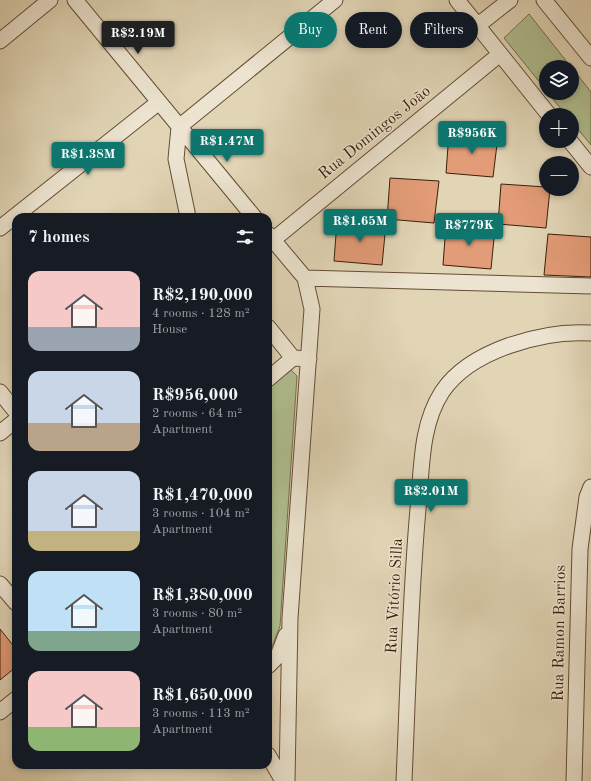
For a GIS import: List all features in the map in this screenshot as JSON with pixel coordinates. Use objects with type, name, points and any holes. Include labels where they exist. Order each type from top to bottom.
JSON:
[{"type":"street","points":[[0,41],[50,0]]},
{"type":"street","points":[[75,0],[251,213]]},
{"type":"street","points":[[187,213],[176,159],[179,126],[335,0]]},
{"type":"street","points":[[457,0],[466,12]]},
{"type":"street","points":[[478,25],[510,0]]},
{"type":"street","points":[[544,0],[591,58]]},
{"type":"street","points":[[478,27],[543,108]]},
{"type":"street","name":"Rua Domingos João","points":[[272,236],[500,54]]},
{"type":"street","points":[[19,213],[160,102]]},
{"type":"street","points":[[576,148],[591,167]]},
{"type":"street","points":[[0,228],[12,219]]},
{"type":"street","points":[[272,238],[304,278],[312,309],[290,618],[287,781]]},
{"type":"street","points":[[304,278],[591,286]]},
{"type":"street","points":[[272,332],[294,358]]},
{"type":"street","name":"Rua Vitório Silla","points":[[404,781],[415,549],[424,446],[430,415],[443,391],[459,372],[481,357],[509,345],[553,336],[591,333]]},
{"type":"street","points":[[272,375],[294,358],[309,359]]},
{"type":"street","points":[[0,433],[9,406]]},
{"type":"street","name":"Rua Ramon Barrios","points":[[574,781],[580,549],[585,510],[591,487]]},
{"type":"street","points":[[0,584],[12,598]]},
{"type":"street","points":[[272,662],[278,656],[284,642],[290,618]]},
{"type":"street","points":[[0,712],[12,702]]},
{"type":"street","points":[[272,762],[283,781]]},
{"type":"green space","points":[[529,14],[565,60],[539,60],[539,81],[504,38]]},
{"type":"green space","points":[[579,77],[591,92],[591,145],[579,130],[579,108],[560,108],[554,100],[579,100]]},
{"type":"green space","points":[[291,370],[297,376],[280,626],[272,646],[272,385]]},
{"type":"building","points":[[449,133],[498,136],[493,177],[446,173]]},
{"type":"building","points":[[390,178],[439,181],[434,223],[387,219]]},
{"type":"building","points":[[501,184],[539,187],[539,196],[549,196],[546,228],[498,224]]},
{"type":"building","points":[[337,221],[386,224],[382,265],[334,261]]},
{"type":"building","points":[[446,225],[495,228],[491,269],[443,265]]},
{"type":"building","points":[[548,234],[591,237],[591,277],[544,275]]},
{"type":"building","points":[[0,629],[12,644],[12,670],[0,680]]}]
